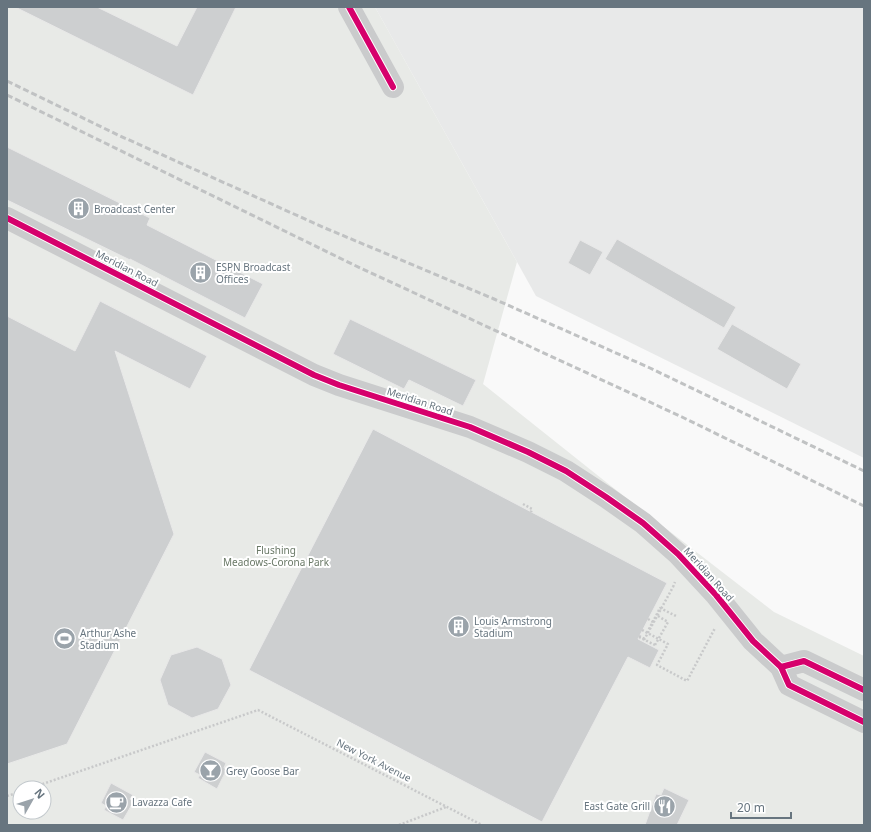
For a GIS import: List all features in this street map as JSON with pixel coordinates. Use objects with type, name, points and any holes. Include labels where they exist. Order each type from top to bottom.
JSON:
[{"type":"street","points":[[349,7],[393,87]]},
{"type":"street","name":"Meridian Road","points":[[7,218],[314,376],[470,427],[528,452],[566,471],[643,523],[678,554],[716,596],[753,641],[781,667],[789,685],[864,722]]},
{"type":"street","points":[[781,667],[804,661],[864,690]]},
{"type":"path","points":[[523,504],[532,510],[531,512]]},
{"type":"path","points":[[644,640],[675,582]]},
{"type":"path","points":[[647,633],[660,608],[676,616]]},
{"type":"path","points":[[658,616],[668,622],[655,645],[644,640],[639,636],[645,639],[658,616]]},
{"type":"path","points":[[648,619],[653,622]]},
{"type":"path","points":[[642,630],[668,644],[657,665],[687,681],[715,628]]},
{"type":"path","points":[[399,825],[446,807]]},
{"type":"shaded area","points":[[375,7],[864,7],[864,458],[536,296]]},
{"type":"green space","name":"Flushing Meadows-Corona Park","points":[[7,7],[375,7],[517,262],[483,384],[611,486],[774,612],[864,656],[864,825],[7,825]]},
{"type":"building","points":[[15,7],[97,7],[177,46],[197,7],[236,7],[193,95]]},
{"type":"building","points":[[7,147],[150,218],[147,225],[263,284],[245,318],[130,259],[7,200]]},
{"type":"building","points":[[617,239],[736,307],[724,328],[605,259]]},
{"type":"building","points":[[580,240],[603,252],[590,275],[568,263]]},
{"type":"building","name":"Arthur Ashe Stadium","points":[[100,301],[207,356],[190,389],[115,351],[174,534],[67,744],[7,764],[7,316],[75,351]]},
{"type":"building","points":[[350,319],[476,380],[463,406],[409,380],[404,389],[333,354]]},
{"type":"building","points":[[732,324],[801,364],[787,389],[717,349]]},
{"type":"building","name":"Louis Armstrong Stadium","points":[[373,429],[667,583],[638,639],[659,650],[650,668],[628,657],[542,822],[249,670]]},
{"type":"building","points":[[197,647],[222,659],[231,685],[218,709],[192,718],[168,705],[160,680],[171,655]]},
{"type":"building","name":"Grey Goose Bar","points":[[205,752],[226,763],[224,768],[227,769],[217,789],[198,778],[200,775],[194,772]]},
{"type":"building","name":"Lavazza Cafe","points":[[111,783],[133,795],[130,799],[134,801],[123,820],[104,810],[106,806],[101,803]]},
{"type":"building","points":[[664,788],[689,800],[677,825],[645,825],[656,794],[661,795]]},
{"type":"railway","points":[[7,81],[118,135],[325,228],[494,299],[650,368],[864,471]]},
{"type":"railway","points":[[7,95],[354,265],[682,417],[864,506]]},
{"type":"cycle path","points":[[349,7],[393,87]]},
{"type":"cycle path","points":[[7,218],[314,375],[339,385],[470,427],[528,452],[566,471],[643,523],[678,554],[716,595],[753,641],[781,667],[789,685],[864,722]]},
{"type":"cycle path","points":[[781,667],[804,661],[864,690]]},
{"type":"place","name":"Broadcast Center","points":[[79,209]]},
{"type":"place","name":"ESPN Broadcast Offices","points":[[201,273]]},
{"type":"place","name":"Louis Armstrong Stadium","points":[[458,627]]},
{"type":"place","name":"Arthur Ashe Stadium","points":[[64,639]]},
{"type":"place","name":"Grey Goose Bar","points":[[211,771]]},
{"type":"place","name":"Lavazza Cafe","points":[[117,802]]},
{"type":"place","name":"East Gate Grill","points":[[665,806]]}]
